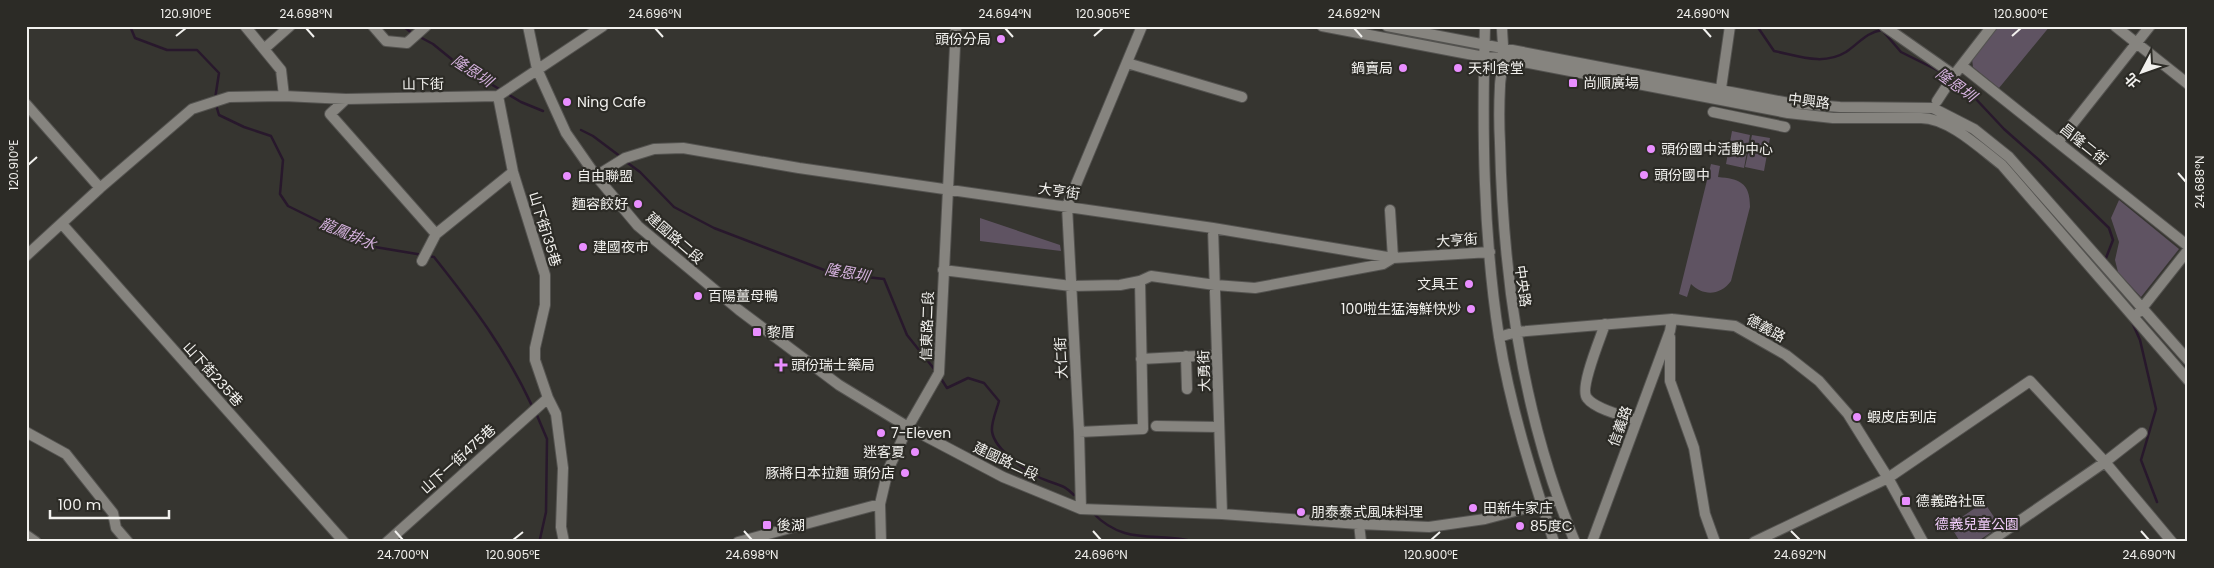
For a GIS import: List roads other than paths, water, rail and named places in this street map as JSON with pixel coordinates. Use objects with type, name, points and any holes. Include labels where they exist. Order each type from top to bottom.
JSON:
[{"type":"street","points":[[245,26],[281,70],[284,96]]},
{"type":"street","points":[[264,49],[290,26]]},
{"type":"street","points":[[373,26],[386,41],[416,35]]},
{"type":"street","name":"建國路二段","points":[[528,26],[537,69],[566,133],[596,176],[638,226],[740,310],[838,385],[908,427],[1003,477],[1081,509],[1222,514],[1429,527],[1485,519],[1558,500]]},
{"type":"street","points":[[502,93],[603,26]]},
{"type":"street","name":"信東路二段","points":[[881,542],[880,504],[888,470],[908,427],[938,374],[956,26]]},
{"type":"street","points":[[1068,206],[1142,26]]},
{"type":"street","name":"中興路","points":[[1322,26],[1382,31],[1484,57],[1503,54],[1721,89],[1789,103],[1831,107],[1932,108],[1974,129],[2010,157],[2188,360]]},
{"type":"street","name":"中興路","points":[[1387,26],[1484,44],[1503,54],[1788,113],[1833,118],[1930,118],[1940,122],[1967,138],[2002,165],[2188,380]]},
{"type":"street","name":"中央路","points":[[1485,26],[1482,132],[1490,252],[1499,337],[1518,422],[1554,542]]},
{"type":"street","name":"中央路","points":[[1502,26],[1503,54],[1500,86],[1501,180],[1506,260],[1516,332],[1533,419],[1558,500],[1575,542]]},
{"type":"street","points":[[1719,100],[1730,26]]},
{"type":"street","points":[[1884,26],[1954,76]]},
{"type":"street","points":[[1937,101],[1992,26]]},
{"type":"street","points":[[2115,26],[2188,84]]},
{"type":"street","points":[[2059,142],[2150,26]]},
{"type":"street","points":[[1127,63],[1242,97]]},
{"type":"street","name":"昌隆二街","points":[[1962,66],[2188,246]]},
{"type":"street","name":"山下街","points":[[100,188],[192,109],[223,98],[284,96],[346,99],[502,93]]},
{"type":"street","name":"山下街135巷","points":[[502,93],[513,172],[545,275],[545,305],[535,348],[535,360],[545,401],[556,414],[563,468],[561,527],[564,542]]},
{"type":"street","points":[[346,99],[330,114],[436,234]]},
{"type":"street","points":[[26,104],[100,188],[26,256]]},
{"type":"street","points":[[1713,112],[1785,127]]},
{"type":"street","name":"大亨街","points":[[596,176],[623,159],[654,149],[683,148],[799,168],[1213,228],[1393,258],[1490,252]]},
{"type":"street","points":[[423,260],[436,234],[513,172]]},
{"type":"street","name":"大仁街","points":[[1068,206],[1081,509]]},
{"type":"street","points":[[943,270],[1071,286],[1120,285],[1140,281],[1151,276],[1215,286],[1254,288],[1384,264],[1393,258],[1390,210]]},
{"type":"street","name":"山下街235巷","points":[[62,224],[344,542]]},
{"type":"street","name":"大勇街","points":[[1213,228],[1222,514]]},
{"type":"street","points":[[2134,318],[2188,250]]},
{"type":"street","points":[[1079,432],[1143,429],[1140,281]]},
{"type":"street","name":"德義路","points":[[1499,337],[1516,332],[1672,319],[1735,326],[1786,354],[1819,381],[1848,414],[1888,478],[1923,542]]},
{"type":"street","name":"信義路","points":[[1592,542],[1670,331],[1672,319]]},
{"type":"street","points":[[1605,324],[1586,379],[1584,392],[1586,398],[1594,405],[1636,420]]},
{"type":"street","points":[[1670,331],[1670,381],[1694,448],[1704,514],[1715,542]]},
{"type":"street","points":[[1141,359],[1217,355]]},
{"type":"street","points":[[1186,356],[1187,389]]},
{"type":"street","points":[[1754,542],[1888,478],[2030,380],[2105,462],[2172,542]]},
{"type":"street","name":"山下一街475巷","points":[[387,542],[545,401]]},
{"type":"street","points":[[1156,426],[1219,427]]},
{"type":"street","points":[[26,432],[66,454],[113,513],[116,528],[128,542]]},
{"type":"street","points":[[1989,542],[2105,462],[2142,432]]},
{"type":"street","points":[[743,541],[880,504]]},
{"type":"street","points":[[1360,524],[1361,542]]},
{"type":"street","points":[[26,535],[36,542]]},
{"type":"waterway","name":"龍鳳排水","points":[[130,26],[135,38],[167,50],[197,50],[219,73],[215,99]]},
{"type":"waterway","name":"隆恩圳","points":[[403,26],[413,34]]},
{"type":"waterway","name":"隆恩圳","points":[[1757,26],[1774,51],[1811,59],[1837,56],[1846,52],[1867,35],[1882,30],[1901,52],[1939,71],[1950,79]]},
{"type":"waterway","name":"隆恩圳","points":[[418,36],[433,44],[460,66],[501,90]]},
{"type":"waterway","name":"隆恩圳","points":[[1954,82],[1974,97],[2004,129],[2109,228],[2113,240],[2106,258]]},
{"type":"waterway","name":"隆恩圳","points":[[506,93],[521,102],[543,111]]},
{"type":"waterway","name":"龍鳳排水","points":[[216,105],[219,115],[244,127],[271,136],[283,160],[280,194],[288,206],[369,246],[423,255]]},
{"type":"waterway","name":"隆恩圳","points":[[581,130],[593,136],[621,157]]},
{"type":"waterway","name":"隆恩圳","points":[[625,161],[640,172],[674,207],[714,228],[832,273],[884,279],[907,335],[935,370]]},
{"type":"waterway","name":"龍鳳排水","points":[[428,256],[434,257],[501,348],[533,408]]},
{"type":"waterway","name":"隆恩圳","points":[[2132,322],[2140,340],[2156,409],[2141,460],[2157,502]]},
{"type":"waterway","name":"隆恩圳","points":[[940,377],[947,388],[968,378],[984,383],[999,401],[992,427],[994,438],[999,446],[1023,468],[1041,478],[1065,487],[1074,495]]},
{"type":"waterway","name":"龍鳳排水","points":[[536,413],[547,439],[546,512],[541,542]]},
{"type":"waterway","name":"隆恩圳","points":[[1093,513],[1105,524],[1130,534],[1196,542]]},
{"type":"place","name":"頭份分局","points":[[1001,39]]},
{"type":"place","name":"鍋賣局","points":[[1403,68]]},
{"type":"place","name":"天利食堂","points":[[1458,68]]},
{"type":"place","name":"尚順廣場","points":[[1573,83]]},
{"type":"place","name":"Ning Cafe","points":[[567,102]]},
{"type":"place","name":"頭份國中活動中心","points":[[1651,149]]},
{"type":"place","name":"頭份國中","points":[[1644,175]]},
{"type":"place","name":"自由聯盟","points":[[567,176]]},
{"type":"place","name":"麵容餃好","points":[[638,204]]},
{"type":"place","name":"建國夜市","points":[[583,247]]},
{"type":"place","name":"文具王","points":[[1469,284]]},
{"type":"place","name":"百陽薑母鴨","points":[[698,296]]},
{"type":"place","name":"100啦生猛海鮮快炒","points":[[1471,309]]},
{"type":"place","name":"黎厝","points":[[757,332]]},
{"type":"place","name":"頭份瑞士藥局","points":[[781,365]]},
{"type":"place","name":"蝦皮店到店","points":[[1857,417]]},
{"type":"place","name":"7-Eleven","points":[[881,433]]},
{"type":"place","name":"迷客夏","points":[[915,452]]},
{"type":"place","name":"豚將日本拉麵 頭份店","points":[[905,473]]},
{"type":"place","name":"德義路社區","points":[[1906,501]]},
{"type":"place","name":"田新牛家庄","points":[[1473,508]]},
{"type":"place","name":"朋泰泰式風味料理","points":[[1301,512]]},
{"type":"place","name":"後湖","points":[[767,525]]},
{"type":"place","name":"85度C","points":[[1520,526]]},
{"type":"park label","name":"德義兒童公園","points":[[1977,524]]}]
